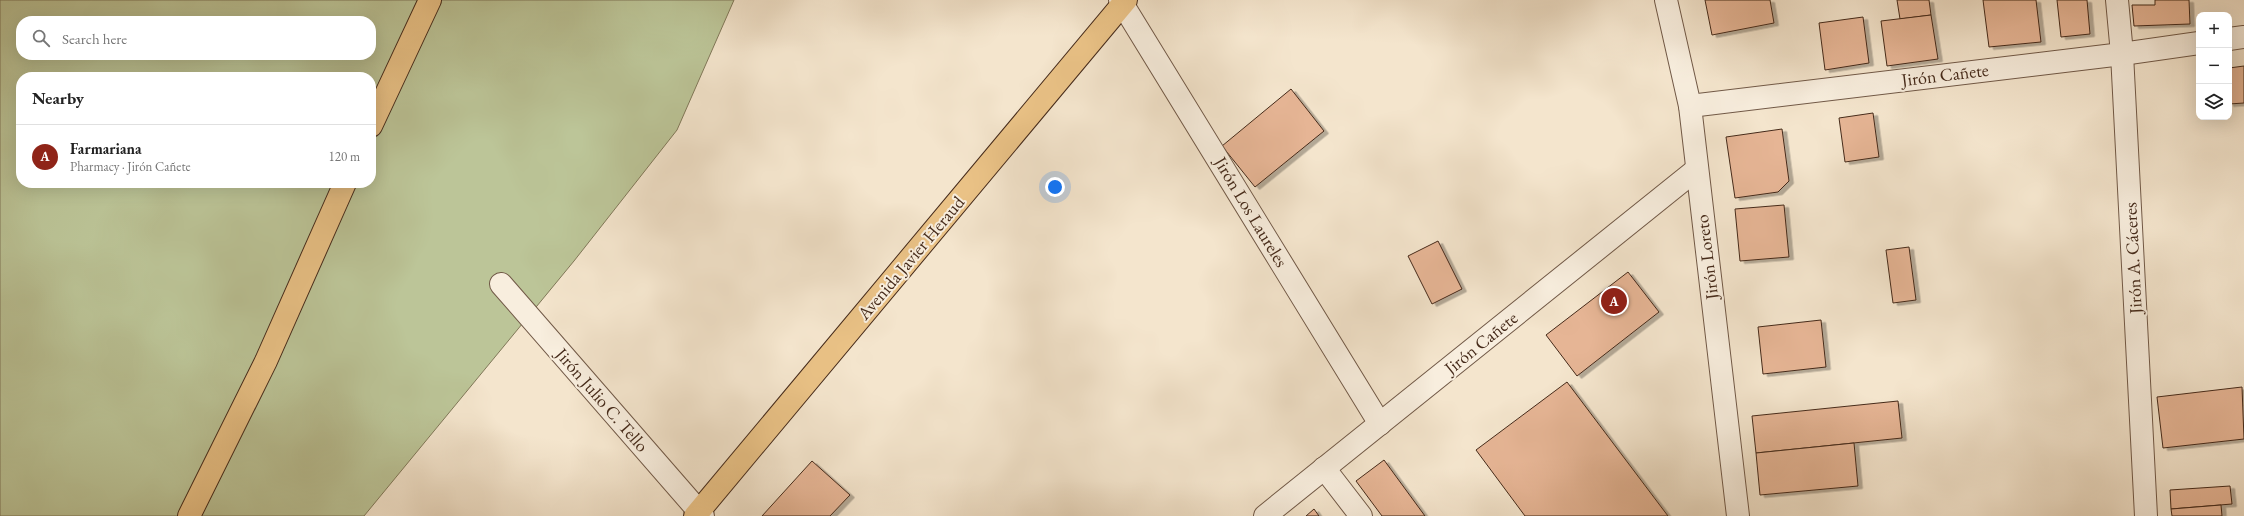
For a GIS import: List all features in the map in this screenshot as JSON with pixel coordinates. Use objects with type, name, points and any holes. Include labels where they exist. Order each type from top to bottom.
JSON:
[{"type":"main road","points":[[376,115],[430,0]]},
{"type":"main road","name":"Avenida Javier Heraud","points":[[700,514],[1123,1]]},
{"type":"main road","points":[[189,516],[266,361],[343,188]]},
{"type":"street","name":"Jirón Loreto","points":[[1666,0],[1690,106],[1738,516]]},
{"type":"street","name":"Jirón A. Cáceres","points":[[2117,0],[2122,54],[2146,516]]},
{"type":"street","name":"Jirón Los Laureles","points":[[1123,1],[1380,424]]},
{"type":"street","points":[[2232,38],[2244,36]]},
{"type":"street","name":"Jirón Cañete","points":[[1690,106],[2122,54],[2196,43]]},
{"type":"street","name":"Jirón Cañete","points":[[1264,516],[1697,169]]},
{"type":"street","name":"Jirón Julio C. Tello","points":[[501,284],[700,514]]},
{"type":"street","points":[[1324,468],[1360,516]]},
{"type":"green space","points":[[0,0],[734,0],[677,130],[574,261],[364,516],[0,516]]},
{"type":"building","points":[[1705,0],[1770,0],[1774,23],[1712,35]]},
{"type":"building","points":[[1897,0],[1929,0],[1931,15],[1900,19]]},
{"type":"building","points":[[1983,0],[2036,0],[2041,42],[1989,47]]},
{"type":"building","points":[[2057,0],[2087,0],[2090,34],[2061,37]]},
{"type":"building","points":[[2155,0],[2189,0],[2190,24],[2134,26],[2132,5],[2155,5]]},
{"type":"building","points":[[1931,15],[1938,59],[1887,66],[1881,21]]},
{"type":"building","points":[[1863,17],[1869,63],[1825,70],[1819,23]]},
{"type":"building","points":[[2244,66],[2244,103],[2232,104],[2232,68]]},
{"type":"building","points":[[1291,89],[1324,131],[1255,187],[1222,146]]},
{"type":"building","points":[[1873,113],[1879,157],[1845,162],[1839,118]]},
{"type":"building","points":[[1782,129],[1789,181],[1778,192],[1735,198],[1726,137]]},
{"type":"building","points":[[1784,205],[1789,257],[1740,261],[1735,209]]},
{"type":"building","points":[[1438,241],[1462,289],[1432,304],[1408,256]]},
{"type":"building","points":[[1909,247],[1916,300],[1893,303],[1886,250]]},
{"type":"building","points":[[1628,272],[1659,312],[1577,376],[1546,335]]},
{"type":"building","points":[[1821,320],[1826,367],[1763,374],[1758,327]]},
{"type":"building","points":[[1567,382],[1668,516],[1525,516],[1476,450]]},
{"type":"building","points":[[2242,387],[2244,439],[2163,448],[2157,397]]},
{"type":"building","points":[[1898,401],[1902,438],[1756,453],[1752,416]]},
{"type":"building","points":[[1854,443],[1858,486],[1760,495],[1756,453]]},
{"type":"building","points":[[1384,460],[1425,516],[1382,516],[1356,481]]},
{"type":"building","points":[[812,461],[850,495],[830,516],[762,516]]},
{"type":"building","points":[[2230,486],[2232,504],[2171,509],[2170,490]]},
{"type":"building","points":[[2221,505],[2222,516],[2172,516],[2171,509]]},
{"type":"building","points":[[1314,509],[1319,516],[1306,516]]},
{"type":"place","name":"Farmariana","points":[[1614,301]]}]
